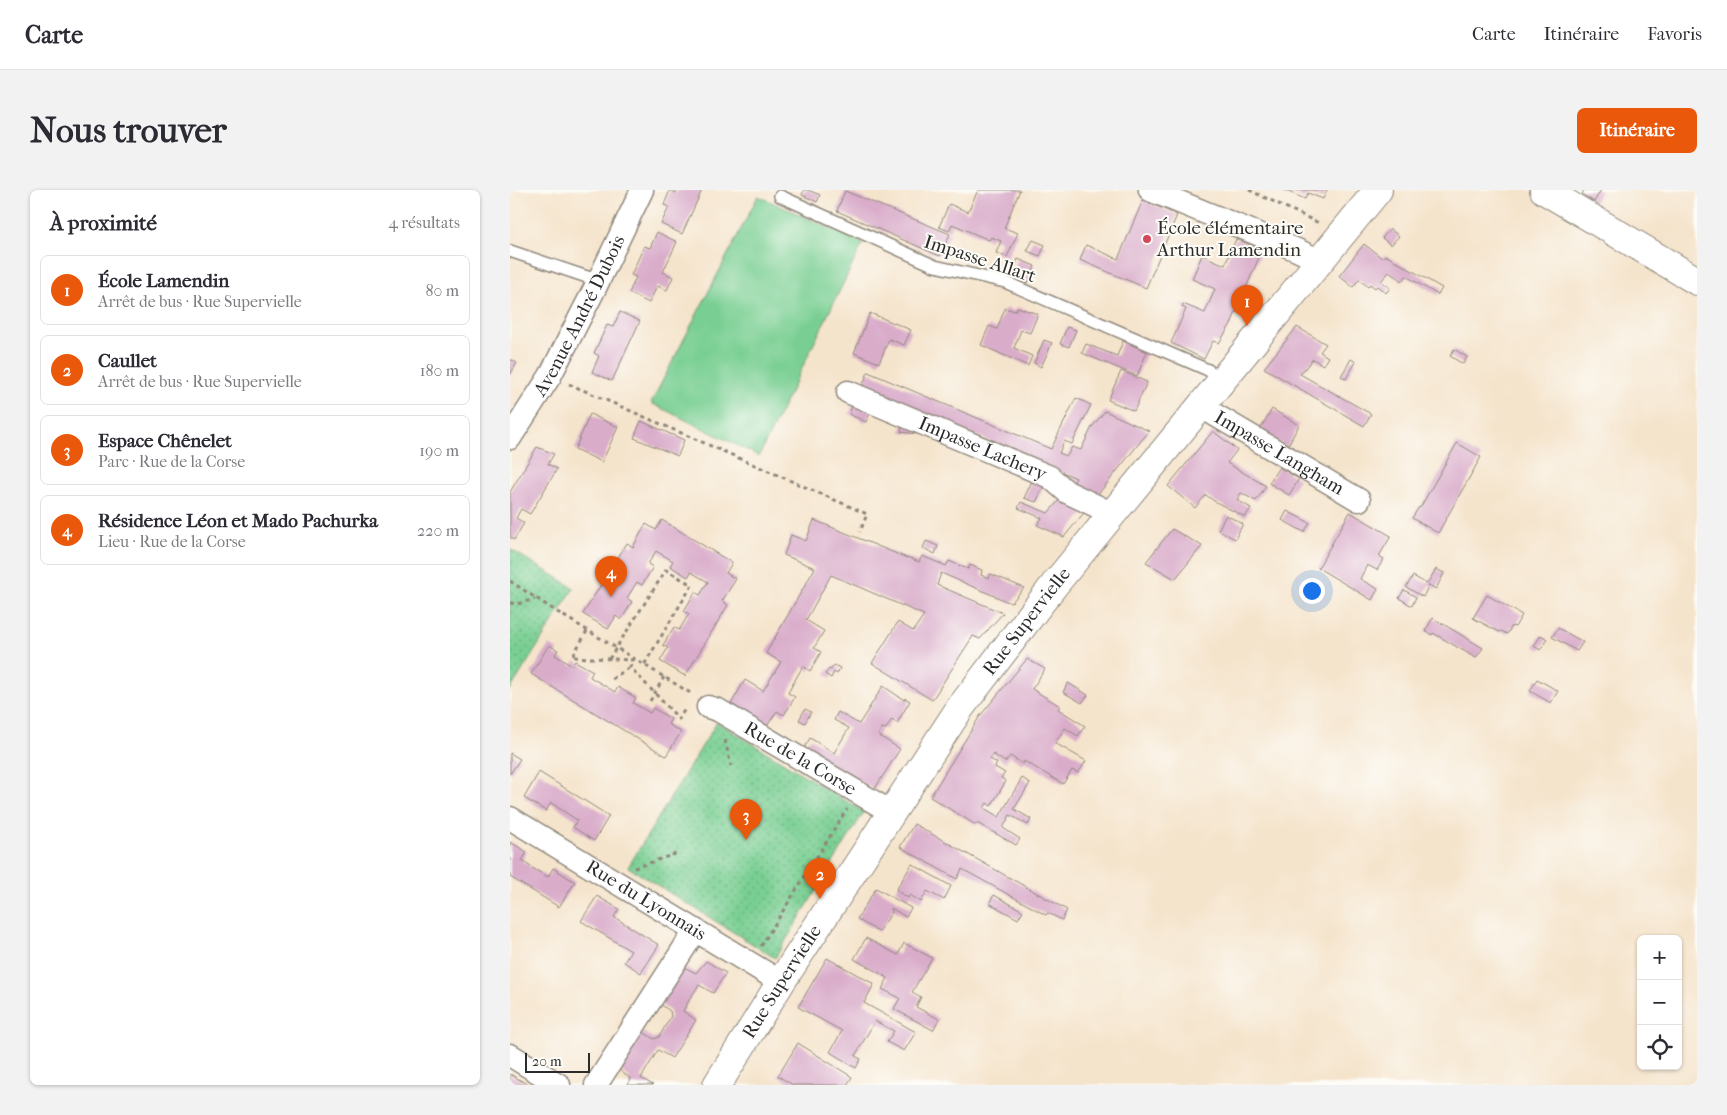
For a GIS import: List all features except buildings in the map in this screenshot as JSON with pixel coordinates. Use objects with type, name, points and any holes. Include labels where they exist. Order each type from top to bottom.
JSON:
[{"type":"main road","name":"Rue Supervielle","points":[[717,1085],[781,982],[960,708],[1055,584],[1378,190]]},
{"type":"main road","points":[[1544,190],[1697,281]]},
{"type":"street","name":"Avenue André Dubois","points":[[510,438],[550,376],[599,281],[642,190]]},
{"type":"street","points":[[1150,190],[1297,250],[1320,262]]},
{"type":"street","name":"Impasse Lachery","points":[[848,392],[1050,477],[1067,492],[1112,514]]},
{"type":"street","name":"Impasse Langham","points":[[1200,406],[1359,500]]},
{"type":"street","name":"Rue de la Corse","points":[[708,707],[718,710],[891,812]]},
{"type":"street","name":"Rue du Lyonnais","points":[[510,818],[781,982]]},
{"type":"street","points":[[596,1085],[694,931]]},
{"type":"street","points":[[510,1055],[559,1085]]},
{"type":"lane","name":"Impasse Allart","points":[[780,196],[935,266],[1005,282],[1208,370],[1223,380]]},
{"type":"lane","points":[[510,250],[599,281]]},
{"type":"path","points":[[1249,190],[1319,223],[1340,237]]},
{"type":"path","points":[[550,376],[867,514],[860,532]]},
{"type":"path","points":[[609,659],[666,570],[692,585],[644,665]]},
{"type":"path","points":[[510,581],[587,631],[693,694],[679,719],[630,667]]},
{"type":"path","points":[[510,603],[517,604],[536,599]]},
{"type":"path","points":[[587,631],[572,656],[633,660],[630,667],[612,679]]},
{"type":"path","points":[[650,702],[664,677]]},
{"type":"path","points":[[745,960],[760,948],[858,792]]},
{"type":"path","points":[[608,878],[678,853]]},
{"type":"green space","points":[[758,196],[863,243],[759,456],[651,403]]},
{"type":"green space","points":[[510,549],[574,588],[510,690]]},
{"type":"green space","points":[[717,722],[864,812],[775,958],[628,867]]},
{"type":"place","name":"École élémentaire Arthur Lamendin","points":[[1147,239]]},
{"type":"place","name":"École Lamendin","points":[[1247,326]]},
{"type":"place","name":"Résidence Léon et Mado Pachurka","points":[[611,597]]},
{"type":"place","name":"Espace Chênelet","points":[[746,840]]},
{"type":"place","name":"Caullet","points":[[820,899]]}]
